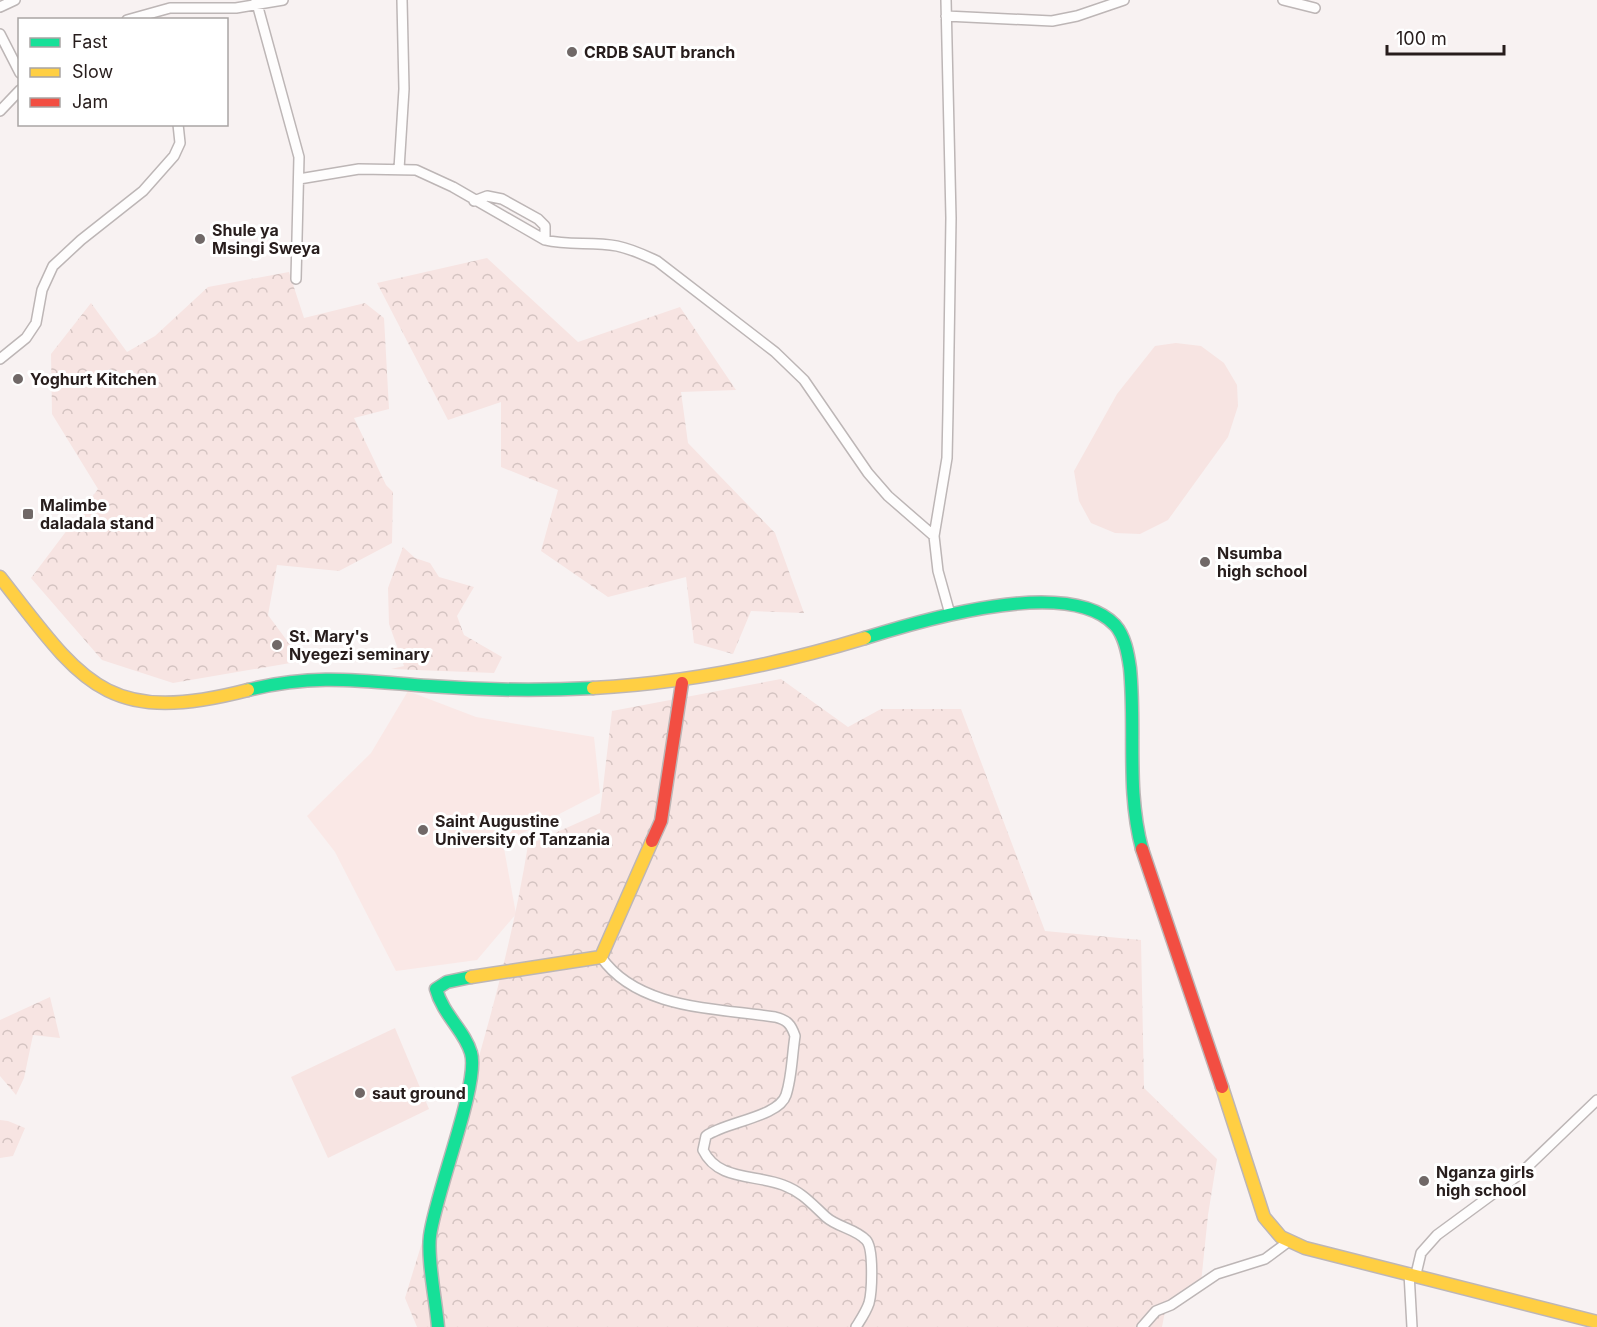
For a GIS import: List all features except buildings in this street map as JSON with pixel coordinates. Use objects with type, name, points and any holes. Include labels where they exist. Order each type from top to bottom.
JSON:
[{"type":"main road","points":[[0,577],[88,680],[115,695],[140,703],[171,705],[208,701],[309,678],[445,687],[599,689],[682,683],[797,658],[950,614],[1024,603],[1065,603],[1101,613],[1119,630],[1125,641],[1129,664],[1130,755],[1138,832],[1264,1217],[1271,1230],[1288,1242],[1597,1322]]},
{"type":"main road","points":[[438,1327],[430,1237],[443,1178],[473,1073],[471,1052],[440,1004],[436,989],[447,982],[499,971],[601,957],[661,821],[682,683]]},
{"type":"street","points":[[0,7],[15,0]]},
{"type":"street","points":[[133,18],[170,8],[283,0]]},
{"type":"street","points":[[399,169],[404,89],[402,0]]},
{"type":"street","points":[[946,0],[951,236],[947,458],[934,536],[938,571],[950,614]]},
{"type":"street","points":[[946,16],[1052,21],[1077,16],[1124,0]]},
{"type":"street","points":[[1283,0],[1315,8]]},
{"type":"street","points":[[256,3],[299,157],[296,279]]},
{"type":"street","points":[[0,34],[18,69]]},
{"type":"street","points":[[0,111],[18,92]]},
{"type":"street","points":[[0,359],[19,345],[36,323],[42,290],[53,266],[81,240],[143,191],[174,156],[180,143],[178,126]]},
{"type":"street","points":[[299,157],[320,175]]},
{"type":"street","points":[[299,178],[358,169],[399,169],[433,176],[545,240],[557,243],[615,245],[636,251],[684,280],[775,352],[804,380],[868,473],[934,536]]},
{"type":"street","points":[[474,201],[494,197],[542,222],[546,231],[545,240]]},
{"type":"street","points":[[520,211],[530,232]]},
{"type":"street","points":[[601,957],[610,972],[642,992],[676,1002],[775,1017],[785,1020],[792,1027],[795,1036],[786,1097],[780,1106],[770,1112],[716,1128],[706,1136],[703,1150],[711,1163],[722,1172],[758,1177],[784,1185],[815,1203],[827,1217],[867,1240],[870,1248],[872,1278],[869,1301],[856,1327]]},
{"type":"street","points":[[1412,1327],[1412,1274],[1420,1253],[1430,1242],[1521,1174],[1597,1100]]},
{"type":"street","points":[[1142,1327],[1156,1311],[1171,1305],[1217,1274],[1265,1259],[1288,1242]]},
{"type":"shaded area","name":"Saint Augustine University of Tanzania","points":[[408,691],[476,717],[594,737],[600,793],[503,843],[516,914],[477,960],[396,971],[335,852],[307,816],[371,753]]},
{"type":"green space","points":[[487,258],[578,342],[680,307],[736,390],[681,392],[688,443],[775,533],[804,613],[751,611],[733,654],[694,643],[686,577],[608,597],[541,551],[558,490],[501,467],[501,402],[448,420],[377,283]]},
{"type":"green space","points":[[289,272],[304,318],[365,303],[384,318],[389,409],[354,418],[386,485],[393,492],[392,543],[339,571],[277,565],[268,615],[302,661],[173,683],[102,660],[31,578],[98,489],[52,414],[51,354],[91,303],[127,352],[155,336],[208,287]]},
{"type":"green space","points":[[1176,343],[1201,346],[1224,363],[1237,385],[1238,406],[1228,437],[1168,520],[1140,534],[1115,533],[1091,523],[1079,501],[1074,471],[1117,394],[1155,346]]},
{"type":"green space","points":[[403,547],[415,558],[430,563],[439,577],[474,587],[457,616],[464,635],[502,657],[494,673],[391,669],[404,666],[389,624],[388,588]]},
{"type":"green space","points":[[781,679],[848,727],[881,709],[961,709],[1045,931],[1141,940],[1144,1088],[1217,1159],[1201,1283],[1165,1311],[1162,1327],[417,1327],[405,1298],[490,1017],[505,960],[528,845],[600,813],[612,711]]},
{"type":"green space","points":[[50,997],[60,1038],[33,1035],[24,1078],[16,1095],[0,1076],[0,1020]]},
{"type":"green space","name":"saut ground","points":[[395,1028],[429,1109],[328,1158],[291,1077]]},
{"type":"green space","points":[[0,1120],[25,1128],[13,1156],[0,1158]]},
{"type":"traffic: fast","points":[[865,638],[957,613],[994,606],[1030,603],[1064,604],[1093,611],[1115,625],[1124,640],[1130,668],[1134,804],[1142,849]]},
{"type":"traffic: fast","points":[[248,690],[317,680],[490,689],[593,688]]},
{"type":"traffic: fast","points":[[438,1327],[429,1246],[430,1236],[463,1113],[472,1068],[468,1045],[444,1007],[436,989],[447,982],[471,977]]},
{"type":"traffic: slow","points":[[0,577],[53,644],[77,669],[101,687],[128,698],[160,703],[200,700],[248,690]]},
{"type":"traffic: slow","points":[[593,688],[663,682],[731,671],[865,638]]},
{"type":"traffic: slow","points":[[471,977],[601,957],[652,841]]},
{"type":"traffic: slow","points":[[1222,1087],[1264,1217],[1281,1237],[1305,1248],[1597,1322]]},
{"type":"traffic: jam","points":[[652,841],[661,821],[682,683]]},
{"type":"traffic: jam","points":[[1142,849],[1222,1087]]},
{"type":"place","name":"CRDB SAUT branch","points":[[572,52]]},
{"type":"place","name":"Shule ya Msingi Sweya","points":[[200,239]]},
{"type":"place","name":"Yoghurt Kitchen","points":[[18,379]]},
{"type":"place","name":"Malimbe daladala stand","points":[[28,514]]},
{"type":"place","name":"Nsumba high school","points":[[1205,562]]},
{"type":"place","name":"St. Mary's Nyegezi seminary","points":[[277,645]]},
{"type":"place","name":"Saint Augustine University of Tanzania","points":[[423,830]]},
{"type":"place","name":"saut ground","points":[[360,1093]]},
{"type":"place","name":"Nganza girls high school","points":[[1424,1181]]}]
